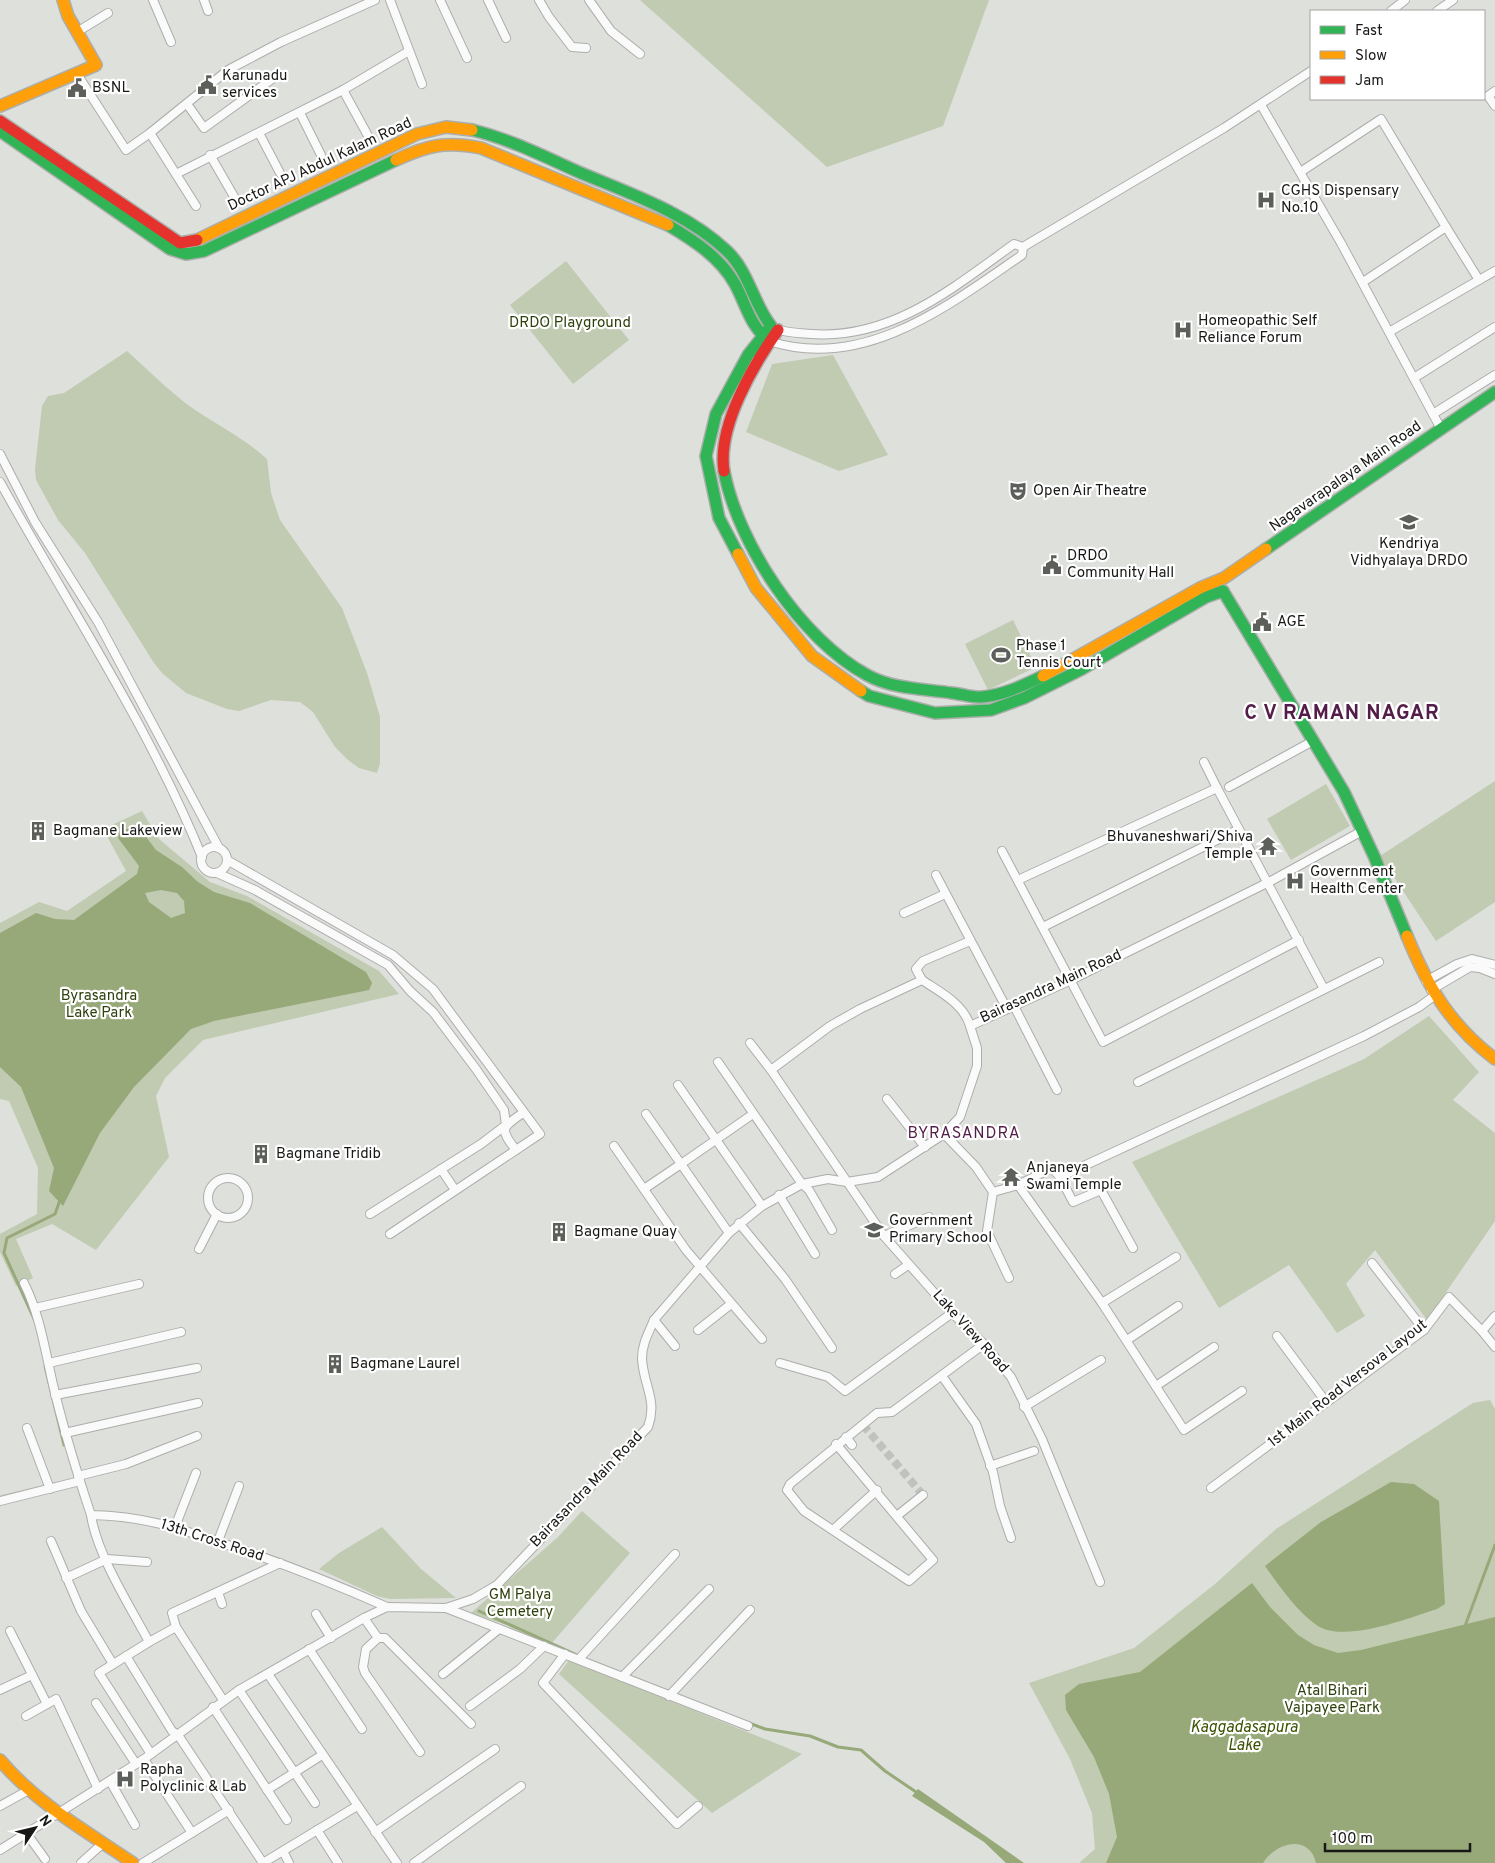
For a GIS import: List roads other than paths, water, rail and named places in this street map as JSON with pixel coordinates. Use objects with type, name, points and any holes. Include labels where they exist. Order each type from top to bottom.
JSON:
[{"type":"street","points":[[0,106],[96,65],[77,32],[63,0]]},
{"type":"street","points":[[153,0],[171,42]]},
{"type":"street","points":[[204,0],[208,11]]},
{"type":"street","points":[[77,74],[126,150],[188,104],[228,70],[281,42],[375,0]]},
{"type":"street","points":[[440,0],[467,58]]},
{"type":"street","points":[[488,0],[506,38]]},
{"type":"street","points":[[539,0],[548,17],[572,47],[586,48]]},
{"type":"street","points":[[589,0],[611,31],[640,54]]},
{"type":"street","points":[[1392,10],[1405,0]]},
{"type":"street","points":[[1438,10],[1453,0]]},
{"type":"street","points":[[392,1],[422,84]]},
{"type":"street","points":[[77,32],[108,13]]},
{"type":"street","points":[[176,174],[300,113],[409,51]]},
{"type":"street","points":[[1022,247],[1261,105],[1310,72]]},
{"type":"street","points":[[188,104],[204,128],[272,79]]},
{"type":"street","points":[[343,90],[367,134]]},
{"type":"street","points":[[1495,91],[1488,96],[1495,106]]},
{"type":"street","points":[[1261,105],[1302,171],[1441,429]]},
{"type":"street","points":[[300,113],[321,155]]},
{"type":"street","points":[[1302,171],[1381,119],[1479,280]]},
{"type":"street","name":"Doctor APJ Abdul Kalam Road","points":[[0,121],[147,227],[180,242],[190,243],[417,134],[450,127],[484,134],[534,153],[664,209],[702,232],[728,252],[746,275],[756,307],[774,328]]},
{"type":"street","points":[[0,131],[147,227],[177,253],[186,254],[204,251],[422,148],[457,143],[481,148],[666,224],[694,241],[719,264],[735,284],[745,313],[753,326],[766,339],[781,345],[808,348],[841,347],[865,343],[921,320],[957,300],[1022,254],[1022,247]]},
{"type":"street","points":[[150,133],[196,206]]},
{"type":"street","points":[[259,133],[280,173]]},
{"type":"street","points":[[210,156],[236,200]]},
{"type":"street","points":[[1363,282],[1446,226]]},
{"type":"street","points":[[1022,247],[1014,244],[927,305],[899,319],[867,330],[838,335],[774,328],[766,339],[748,355],[722,400],[706,456],[719,518],[756,588],[812,656],[869,696],[935,713],[964,713],[991,710],[1024,698],[1082,669],[1206,597],[1224,592]]},
{"type":"street","points":[[980,268],[988,278]]},
{"type":"street","points":[[1390,332],[1495,271]]},
{"type":"street","points":[[1414,378],[1495,327]]},
{"type":"street","name":"Nagavarapalaya Main Road","points":[[766,339],[731,419],[723,469],[738,519],[767,574],[828,645],[867,676],[890,684],[982,697],[1017,687],[1075,658],[1205,585],[1224,578],[1495,392]]},
{"type":"street","points":[[1433,414],[1495,375]]},
{"type":"street","points":[[0,454],[35,522],[98,622],[219,848],[225,852],[227,860],[223,869],[216,872]]},
{"type":"street","points":[[0,482],[34,544],[77,612],[179,804],[202,857],[205,869],[255,890],[388,965],[410,991],[433,1012],[476,1069],[504,1110],[506,1138],[516,1150]]},
{"type":"street","points":[[1224,578],[1224,592],[1337,780],[1377,860],[1430,989],[1478,1048],[1495,1059]]},
{"type":"street","points":[[1075,658],[1082,669]]},
{"type":"street","points":[[1229,787],[1313,741]]},
{"type":"street","points":[[1204,762],[1324,989]]},
{"type":"street","points":[[1018,880],[1217,788]]},
{"type":"street","points":[[1043,927],[1239,830]]},
{"type":"street","name":"Bairasandra Main Road","points":[[0,1850],[60,1813],[70,1804],[144,1760],[223,1700],[364,1618],[387,1607],[446,1608],[472,1599],[497,1584],[648,1427],[653,1408],[642,1356],[646,1338],[654,1320],[699,1266],[739,1223],[779,1195],[802,1184],[828,1179],[847,1182],[878,1177],[944,1134],[960,1117],[977,1066],[977,1048],[970,1026],[1070,980],[1269,882],[1362,831]]},
{"type":"street","points":[[202,857],[206,850],[219,848]]},
{"type":"street","points":[[1002,851],[1103,1042],[1299,940]]},
{"type":"street","points":[[227,860],[393,955],[433,989],[540,1134],[390,1234]]},
{"type":"street","points":[[936,875],[970,941],[1011,1008],[1057,1090]]},
{"type":"street","points":[[904,914],[946,894]]},
{"type":"street","points":[[970,941],[924,961],[916,969],[922,980],[955,1003],[968,1018],[970,1026]]},
{"type":"street","points":[[1060,1177],[1364,1036],[1419,1007],[1430,989],[1457,964],[1472,959],[1495,966]]},
{"type":"street","points":[[1138,1082],[1380,962]]},
{"type":"street","points":[[1430,989],[1470,967],[1480,968],[1495,974]]},
{"type":"street","points":[[771,1070],[830,1026],[860,1009],[922,980]]},
{"type":"street","name":"Lake View Road","points":[[750,1043],[771,1070],[884,1236],[952,1313],[984,1344],[1011,1377],[1024,1407],[1042,1439],[1100,1582]]},
{"type":"street","points":[[718,1062],[802,1184],[809,1190],[832,1230]]},
{"type":"street","points":[[678,1085],[762,1206]]},
{"type":"street","points":[[887,1099],[925,1148]]},
{"type":"street","points":[[370,1214],[441,1169],[523,1112]]},
{"type":"street","points":[[646,1114],[729,1233]]},
{"type":"street","points":[[644,1189],[753,1114]]},
{"type":"street","points":[[944,1134],[976,1167],[993,1192],[987,1231],[1009,1278]]},
{"type":"street","points":[[614,1146],[699,1266],[762,1340]]},
{"type":"street","points":[[993,1192],[1018,1184],[1052,1168],[1060,1177],[1073,1202],[1100,1190],[1133,1248]]},
{"type":"street","points":[[441,1169],[455,1190]]},
{"type":"street","points":[[227,1177],[242,1182],[248,1196],[244,1211],[230,1218],[216,1214],[211,1209],[208,1198],[213,1184],[227,1177]]},
{"type":"street","points":[[1018,1184],[1127,1340],[1184,1430],[1242,1391]]},
{"type":"street","points":[[779,1195],[814,1254]]},
{"type":"street","points":[[199,1249],[216,1214]]},
{"type":"street","points":[[884,1236],[929,1217]]},
{"type":"street","points":[[739,1223],[785,1279],[832,1348]]},
{"type":"street","points":[[1102,1303],[1176,1257]]},
{"type":"street","points":[[1372,1263],[1424,1330]]},
{"type":"street","points":[[895,1274],[908,1265]]},
{"type":"street","points":[[24,1283],[35,1308],[55,1395],[91,1515],[92,1527],[149,1642]]},
{"type":"street","points":[[35,1308],[139,1284]]},
{"type":"street","name":"1st Main Road Versova Layout","points":[[1212,1488],[1424,1330],[1450,1297],[1482,1331]]},
{"type":"street","points":[[698,1330],[731,1304]]},
{"type":"street","points":[[1127,1340],[1178,1306]]},
{"type":"street","points":[[780,1363],[828,1377],[845,1391],[952,1313]]},
{"type":"street","points":[[1495,1316],[1482,1331],[1495,1347]]},
{"type":"street","points":[[654,1320],[675,1346]]},
{"type":"street","points":[[48,1363],[181,1332]]},
{"type":"street","points":[[1277,1336],[1326,1402]]},
{"type":"street","points":[[846,1437],[877,1490],[933,1560],[909,1581],[834,1529],[804,1511],[787,1490],[790,1484],[846,1437],[877,1413],[892,1412],[984,1344]]},
{"type":"street","points":[[1156,1386],[1214,1347]]},
{"type":"street","points":[[1024,1407],[1101,1360]]},
{"type":"street","points":[[55,1395],[197,1368]]},
{"type":"street","points":[[942,1376],[976,1424],[1011,1538]]},
{"type":"street","points":[[65,1433],[198,1404]]},
{"type":"street","points":[[26,1428],[50,1488]]},
{"type":"street","points":[[0,1501],[50,1488],[126,1464],[197,1436]]},
{"type":"street","points":[[846,1437],[857,1441],[846,1437]]},
{"type":"street","points":[[990,1466],[1034,1451]]},
{"type":"street","points":[[175,1527],[196,1473]]},
{"type":"street","points":[[218,1541],[239,1486]]},
{"type":"street","points":[[834,1529],[877,1490]]},
{"type":"street","points":[[898,1515],[922,1495]]},
{"type":"street","name":"13th Cross Road","points":[[91,1515],[125,1516],[175,1527],[280,1562],[387,1607]]},
{"type":"street","points":[[51,1541],[81,1611],[113,1664]]},
{"type":"street","points":[[579,1659],[675,1554]]},
{"type":"street","points":[[66,1578],[107,1559],[147,1562]]},
{"type":"street","points":[[223,1700],[176,1627],[172,1613],[280,1562]]},
{"type":"street","points":[[622,1677],[709,1589]]},
{"type":"street","points":[[218,1592],[222,1604]]},
{"type":"street","points":[[446,1608],[748,1726]]},
{"type":"street","points":[[669,1696],[750,1610]]},
{"type":"street","points":[[316,1614],[331,1638]]},
{"type":"street","points":[[364,1618],[378,1638]]},
{"type":"street","points":[[151,1754],[99,1674],[176,1627]]},
{"type":"street","points":[[443,1674],[499,1629]]},
{"type":"street","points":[[10,1631],[47,1704]]},
{"type":"street","points":[[420,1752],[365,1673],[363,1667],[366,1649],[378,1638],[385,1638],[471,1724]]},
{"type":"street","points":[[470,1706],[520,1669],[544,1646]]},
{"type":"street","points":[[308,1649],[362,1729]]},
{"type":"street","points":[[565,1654],[543,1683],[677,1824],[698,1806]]},
{"type":"street","points":[[126,1656],[172,1731],[178,1735],[263,1863],[357,1806]]},
{"type":"street","points":[[268,1674],[397,1863]]},
{"type":"street","points":[[0,1690],[32,1675]]},
{"type":"street","points":[[239,1690],[315,1803]]},
{"type":"street","points":[[26,1716],[56,1700],[98,1789]]},
{"type":"street","points":[[96,1703],[136,1764]]},
{"type":"street","points":[[214,1707],[287,1820]]},
{"type":"street","points":[[375,1832],[496,1749]]},
{"type":"street","points":[[267,1790],[322,1755]]},
{"type":"street","points":[[0,1760],[27,1791],[60,1813],[81,1831],[128,1862]]},
{"type":"street","points":[[144,1760],[192,1833]]},
{"type":"street","points":[[110,1781],[135,1825]]},
{"type":"street","points":[[414,1863],[521,1786]]},
{"type":"street","points":[[0,1806],[27,1791]]},
{"type":"street","points":[[144,1863],[229,1810]]},
{"type":"street","points":[[318,1830],[338,1863]]},
{"type":"street","points":[[27,1834],[45,1860]]},
{"type":"street","points":[[81,1863],[102,1844]]},
{"type":"street","points":[[283,1851],[289,1863]]},
{"type":"water","name":"Byrasandra Lake Park","points":[[137,825],[156,850],[182,867],[198,882],[214,892],[250,903],[366,972],[372,983],[369,990],[214,1021],[191,1029],[134,1087],[100,1133],[63,1206],[49,1191],[54,1168],[21,1087],[0,1067],[0,933],[36,913],[55,919],[74,920],[137,874],[139,866],[118,838],[120,832]],"holes":[[[161,890],[177,893],[184,901],[185,913],[171,918],[149,902],[145,893]]]},
{"type":"water","points":[[1391,1482],[1414,1484],[1439,1501],[1445,1604],[1437,1609],[1375,1628],[1341,1632],[1327,1630],[1315,1624],[1301,1612],[1265,1566],[1321,1522]]},
{"type":"water","name":"Kaggadasapura Lake","points":[[1252,1583],[1270,1607],[1298,1635],[1314,1645],[1338,1653],[1361,1650],[1495,1617],[1495,1863],[1316,1863],[1312,1854],[1306,1848],[1291,1844],[1275,1850],[1263,1863],[1106,1863],[1117,1837],[1109,1794],[1094,1757],[1066,1710],[1065,1695],[1079,1684],[1140,1672]]},
{"type":"water","points":[[918,1789],[1024,1863],[1006,1863],[984,1842],[912,1796]]},
{"type":"waterway","points":[[35,1321],[4,1253],[7,1238],[55,1214],[60,1200]]},
{"type":"waterway","points":[[45,1366],[64,1445]]},
{"type":"waterway","points":[[1465,1626],[1495,1545]]},
{"type":"waterway","points":[[479,1611],[575,1654]]},
{"type":"waterway","points":[[749,1723],[765,1729],[810,1736],[838,1747],[861,1750],[885,1771],[919,1794]]},
{"type":"tunnel","points":[[863,1425],[923,1495]]},
{"type":"place","name":"Karunadu services","points":[[207,85]]},
{"type":"place","name":"BSNL","points":[[77,88]]},
{"type":"place","name":"CGHS Dispensary No.10","points":[[1266,200]]},
{"type":"place","name":"Homeopathic Self Reliance Forum","points":[[1183,330]]},
{"type":"place","name":"Open Air Theatre","points":[[1018,491]]},
{"type":"place","name":"Kendriya Vidhyalaya DRDO","points":[[1409,522]]},
{"type":"place","name":"DRDO Community Hall","points":[[1052,565]]},
{"type":"place","name":"AGE","points":[[1262,622]]},
{"type":"place","name":"Phase 1 Tennis Court","points":[[1001,655]]},
{"type":"place","name":"Bagmane Lakeview","points":[[38,831]]},
{"type":"place","name":"Bhuvaneshwari/Shiva Temple","points":[[1268,846]]},
{"type":"place","name":"Government Health Center","points":[[1295,881]]},
{"type":"place","name":"Bagmane Tridib","points":[[261,1154]]},
{"type":"place","name":"Anjaneya Swami Temple","points":[[1011,1177]]},
{"type":"place","name":"Government Primary School","points":[[874,1230]]},
{"type":"place","name":"Bagmane Quay","points":[[559,1232]]},
{"type":"place","name":"Bagmane Laurel","points":[[335,1364]]},
{"type":"place","name":"Rapha Polyclinic & Lab","points":[[125,1779]]},
{"type":"district","name":"C V RAMAN NAGAR","points":[[1342,714]]},
{"type":"district","name":"BYRASANDRA","points":[[964,1134]]},
{"type":"park label","name":"DRDO Playground","points":[[570,323]]},
{"type":"park label","name":"GM Palya Cemetery","points":[[520,1604]]},
{"type":"park label","name":"Atal Bihari Vajpayee Park","points":[[1332,1700]]}]
